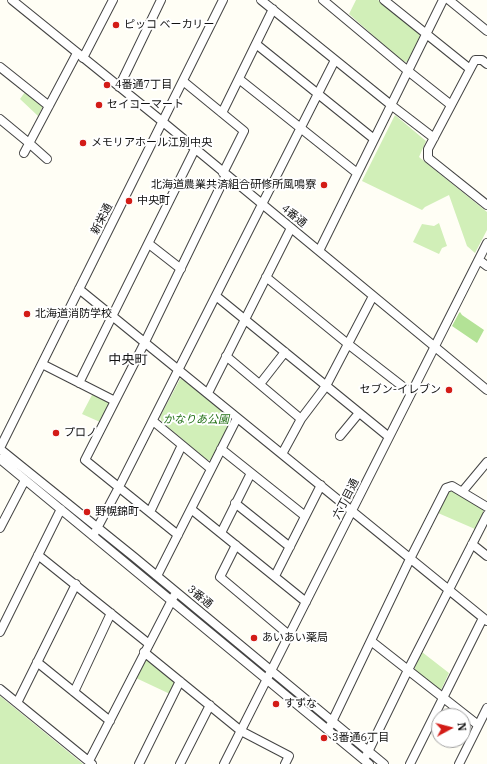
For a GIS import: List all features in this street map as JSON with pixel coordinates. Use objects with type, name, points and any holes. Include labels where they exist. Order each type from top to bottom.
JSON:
[{"type":"street","name":"4番通","points":[[12,0],[163,122],[487,390]]},
{"type":"street","points":[[24,154],[49,106],[113,0]]},
{"type":"street","points":[[119,87],[161,0]]},
{"type":"street","name":"新栄通","points":[[0,448],[224,0]]},
{"type":"street","points":[[261,0],[434,138]]},
{"type":"street","points":[[323,0],[451,105]]},
{"type":"street","points":[[384,0],[470,69]]},
{"type":"street","points":[[319,251],[443,0]]},
{"type":"street","points":[[449,0],[487,31]]},
{"type":"street","points":[[222,113],[273,9]]},
{"type":"street","points":[[256,44],[374,139]]},
{"type":"street","points":[[93,536],[153,422],[335,60]]},
{"type":"street","points":[[487,64],[482,60],[475,60],[428,149],[428,158],[487,205]]},
{"type":"street","points":[[0,67],[49,106]]},
{"type":"street","points":[[239,79],[357,173]]},
{"type":"street","points":[[178,534],[85,460],[181,269],[244,131],[183,81]]},
{"type":"street","points":[[0,119],[47,159]]},
{"type":"street","points":[[79,383],[195,149]]},
{"type":"street","points":[[208,393],[290,228]]},
{"type":"street","name":"六丁目通","points":[[224,764],[487,243]]},
{"type":"street","points":[[148,244],[181,269]]},
{"type":"street","points":[[479,260],[487,266]]},
{"type":"street","points":[[266,277],[411,393]]},
{"type":"street","points":[[80,289],[485,619],[443,697],[410,764]]},
{"type":"street","points":[[216,296],[389,437]]},
{"type":"street","points":[[282,454],[301,419],[326,386],[373,296]]},
{"type":"street","points":[[260,384],[285,352]]},
{"type":"street","points":[[226,356],[301,419]]},
{"type":"street","points":[[42,364],[115,401]]},
{"type":"street","points":[[340,436],[359,413]]},
{"type":"street","points":[[157,576],[237,418]]},
{"type":"street","points":[[153,422],[211,469]]},
{"type":"street","points":[[150,512],[182,445]]},
{"type":"street","name":"3番通","points":[[0,448],[176,591],[384,764]]},
{"type":"street","points":[[221,449],[305,516]]},
{"type":"street","name":"3番通","points":[[0,459],[367,762]]},
{"type":"street","points":[[462,492],[487,462]]},
{"type":"street","points":[[221,533],[251,473]]},
{"type":"street","points":[[0,528],[25,480]]},
{"type":"street","points":[[275,576],[321,485]]},
{"type":"street","points":[[327,730],[333,721],[410,559],[446,488],[452,486],[487,507]]},
{"type":"street","points":[[235,503],[290,547]]},
{"type":"street","points":[[0,632],[61,509]]},
{"type":"street","points":[[191,509],[306,602]]},
{"type":"street","points":[[367,762],[369,751],[408,670],[487,515]]},
{"type":"street","points":[[472,544],[487,556]]},
{"type":"street","points":[[236,545],[220,577],[290,635]]},
{"type":"street","points":[[38,555],[149,644]]},
{"type":"street","points":[[17,703],[76,584]]},
{"type":"street","points":[[0,689],[90,763],[144,652],[176,591]]},
{"type":"street","points":[[74,692],[111,613]]},
{"type":"street","points":[[371,641],[478,725]]},
{"type":"street","points":[[144,652],[241,731],[290,756],[285,764]]},
{"type":"street","points":[[37,662],[110,721]]},
{"type":"street","points":[[139,764],[180,681]]},
{"type":"street","points":[[180,764],[210,705]]},
{"type":"street","points":[[459,764],[487,708]]},
{"type":"green space","points":[[356,0],[378,0],[419,33],[420,37],[407,62],[402,61],[349,14]]},
{"type":"green space","points":[[25,92],[43,106],[38,116],[20,99]]},
{"type":"green space","points":[[395,115],[426,141],[419,157],[487,212],[487,230],[475,253],[467,246],[449,195],[422,210],[362,181]]},
{"type":"green space","points":[[439,223],[447,246],[442,248],[439,254],[413,242],[422,224],[434,226]]},
{"type":"green space","points":[[460,312],[484,330],[477,343],[452,326]]},
{"type":"green space","name":"かなりあ公園","points":[[180,379],[182,379],[230,417],[230,422],[211,460],[207,460],[162,422],[160,417]]},
{"type":"green space","points":[[93,393],[110,403],[100,422],[82,414]]},
{"type":"green space","points":[[453,491],[483,508],[483,513],[475,529],[438,513],[449,492]]},
{"type":"green space","points":[[422,652],[449,673],[441,690],[438,690],[415,671],[415,667]]},
{"type":"green space","points":[[145,660],[148,660],[174,681],[175,684],[170,694],[136,678]]},
{"type":"green space","points":[[0,696],[83,764],[0,764]]},
{"type":"place","name":"ピッコ ベーカリー","points":[[116,25]]},
{"type":"place","name":"4番通7丁目","points":[[107,85]]},
{"type":"place","name":"セイコーマート","points":[[99,105]]},
{"type":"place","name":"メモリアホール江別中央","points":[[83,143]]},
{"type":"place","name":"北海道農業共済組合研修所風鳴寮","points":[[324,185]]},
{"type":"place","name":"中央町","points":[[129,201]]},
{"type":"place","name":"北海道消防学校","points":[[27,314]]},
{"type":"place","name":"セブン-イレブン","points":[[449,390]]},
{"type":"place","name":"プロノ","points":[[56,433]]},
{"type":"place","name":"野幌錦町","points":[[87,512]]},
{"type":"place","name":"あいあい薬局","points":[[254,638]]},
{"type":"place","name":"すずな","points":[[276,704]]},
{"type":"place","name":"3番通6丁目","points":[[324,738]]},
{"type":"district","name":"中央町","points":[[128,360]]}]
